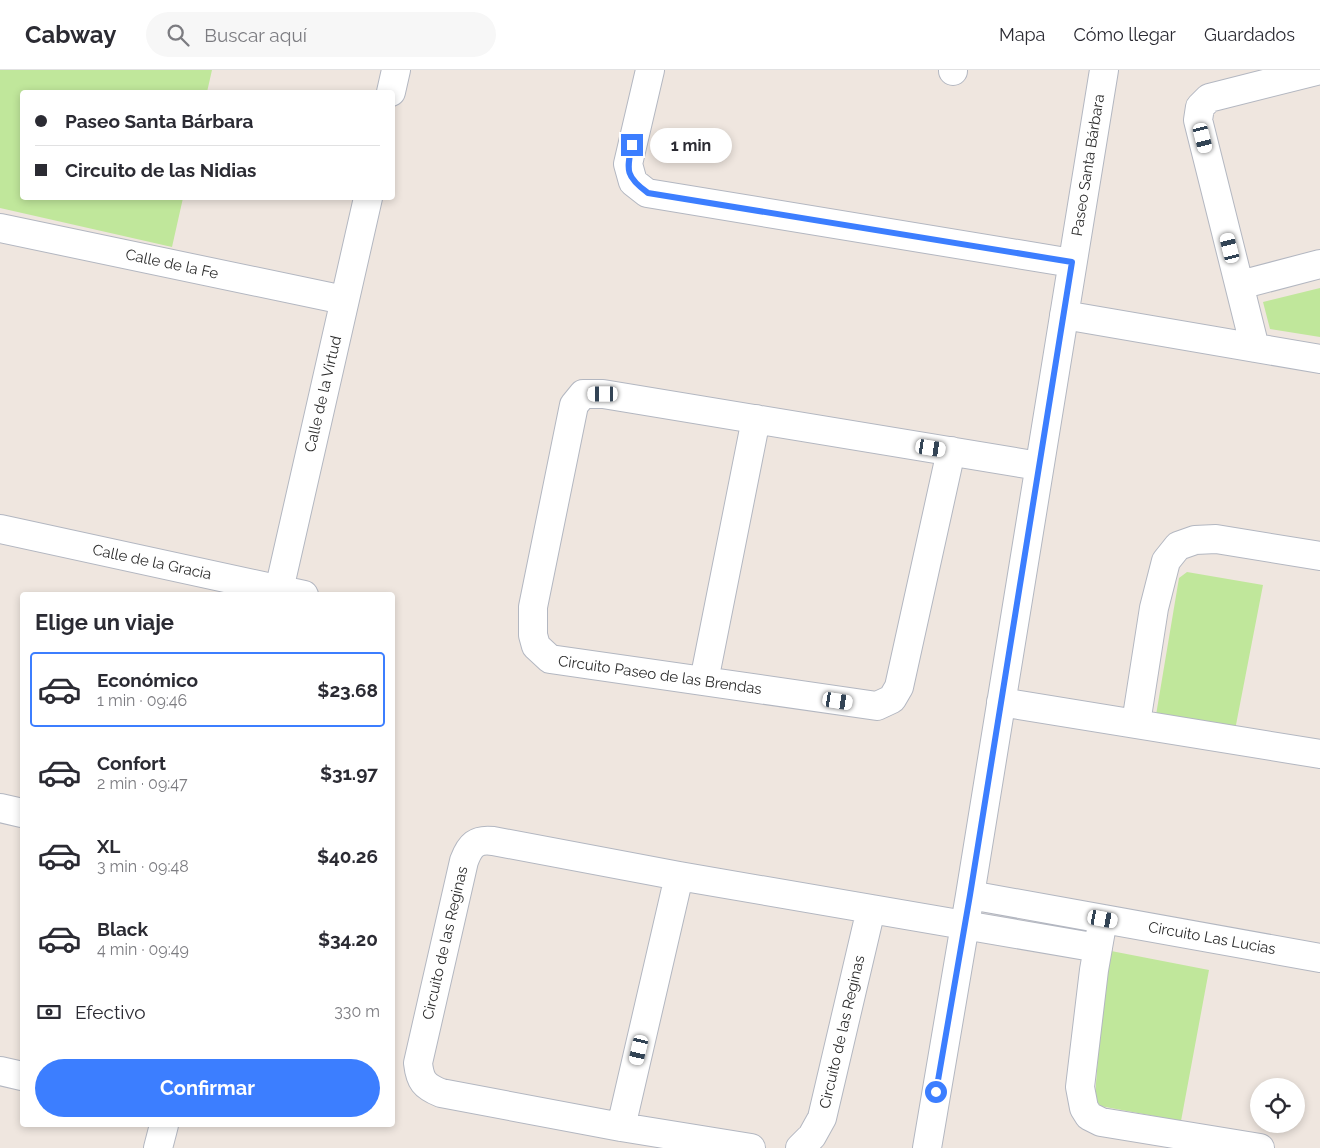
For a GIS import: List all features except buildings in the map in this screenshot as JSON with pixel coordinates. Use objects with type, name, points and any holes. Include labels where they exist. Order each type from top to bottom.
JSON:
[{"type":"street","points":[[391,90],[396,70]]},
{"type":"street","points":[[650,70],[628,164],[633,182],[648,193],[1072,262]]},
{"type":"street","name":"Paseo Santa Bárbara","points":[[927,1148],[1104,70]]},
{"type":"street","points":[[1255,348],[1198,120],[1200,107],[1209,98],[1320,70]]},
{"type":"street","name":"Calle de la Virtud","points":[[291,592],[344,300],[368,200]]},
{"type":"street","name":"Calle de la Fe","points":[[0,228],[344,300]]},
{"type":"street","points":[[1240,285],[1320,264]]},
{"type":"street","points":[[1064,315],[1320,359]]},
{"type":"street","name":"Circuito Paseo de las Brendas","points":[[951,451],[899,687],[892,699],[877,706],[704,681],[550,658],[536,646],[533,635],[533,607],[574,405],[583,394],[603,394],[951,451],[1039,466]]},
{"type":"street","points":[[704,681],[756,419]]},
{"type":"street","name":"Calle de la Gracia","points":[[0,529],[291,592]]},
{"type":"street","points":[[1136,723],[1154,608],[1166,561],[1178,546],[1195,540],[1216,539],[1320,556]]},
{"type":"street","points":[[1001,702],[1320,754]]},
{"type":"street","points":[[0,808],[20,813]]},
{"type":"street","name":"Circuito de las Reginas","points":[[751,1148],[441,1093],[425,1084],[420,1077],[418,1063],[468,849],[476,843],[485,840],[679,876],[965,925]]},
{"type":"street","points":[[621,1126],[679,876]]},
{"type":"street","name":"Circuito Las Lucias","points":[[970,895],[1320,958]]},
{"type":"street","name":"Circuito de las Reginas","points":[[800,1148],[812,1136],[822,1118],[871,909]]},
{"type":"street","points":[[1103,919],[1080,1087],[1084,1108],[1089,1116],[1101,1122],[1260,1148]]},
{"type":"street","points":[[965,925],[1098,948]]},
{"type":"street","points":[[0,1071],[20,1076]]},
{"type":"street","points":[[158,1148],[163,1127]]},
{"type":"green space","points":[[0,70],[212,70],[207,90],[20,90],[20,200],[183,200],[172,247],[0,208]]},
{"type":"green space","points":[[1320,288],[1320,337],[1270,329],[1263,302]]},
{"type":"green space","points":[[1187,572],[1263,585],[1235,730],[1156,715],[1179,578]]},
{"type":"green space","points":[[1106,950],[1209,970],[1181,1121],[1100,1106],[1095,1097]]},
{"type":"route","points":[[632,145],[628,164],[633,182],[648,193],[1072,262],[970,895],[936,1092]]}]
